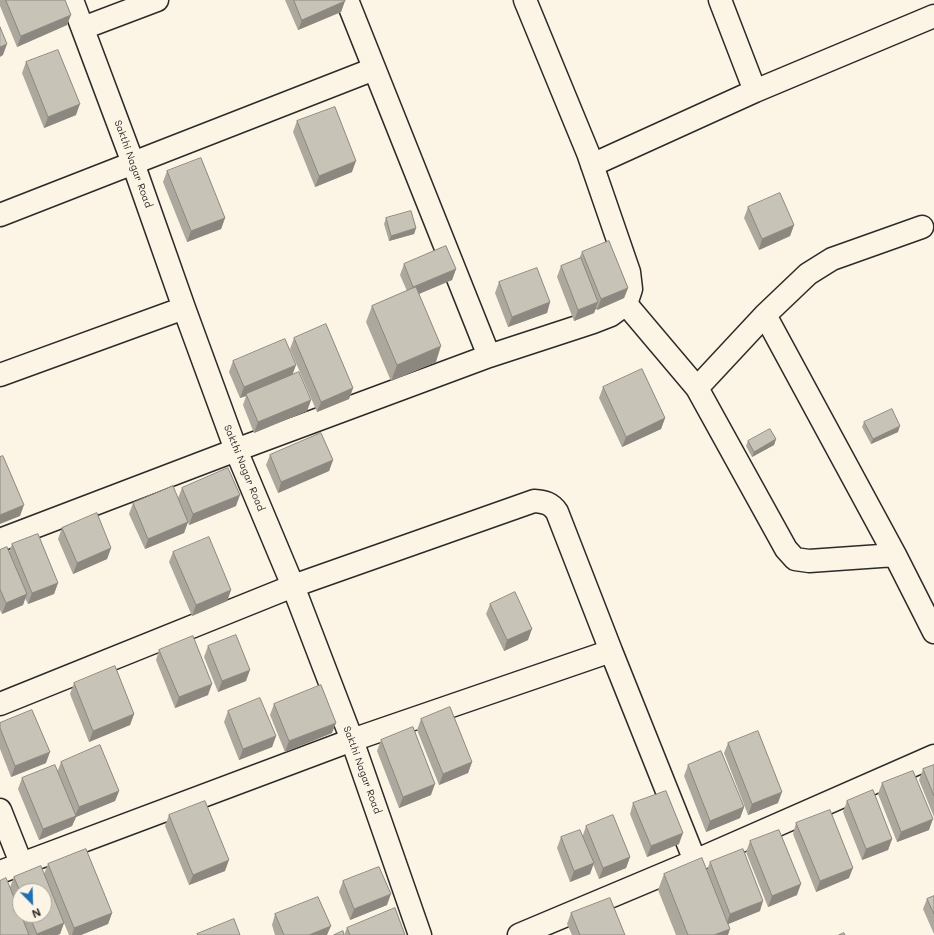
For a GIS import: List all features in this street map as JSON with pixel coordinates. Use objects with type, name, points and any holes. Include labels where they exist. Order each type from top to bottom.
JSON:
[{"type":"street","name":"Sakthi Nagar Road","points":[[72,0],[133,163],[236,450],[293,586],[352,740],[420,935]]},
{"type":"street","points":[[83,28],[157,0]]},
{"type":"street","points":[[347,0],[489,356]]},
{"type":"street","points":[[0,540],[489,356],[593,322],[611,315],[626,304],[631,289],[629,272],[588,153],[525,0]]},
{"type":"street","points":[[720,0],[755,91]]},
{"type":"street","points":[[592,165],[755,91],[934,16]]},
{"type":"street","points":[[0,215],[374,69]]},
{"type":"street","points":[[698,388],[765,315],[808,274],[832,259],[922,227]]},
{"type":"street","points":[[626,304],[698,388],[786,549],[795,559],[809,561],[894,556]]},
{"type":"street","points":[[0,375],[184,308]]},
{"type":"street","points":[[765,315],[934,632]]},
{"type":"street","points":[[0,704],[293,586],[534,501],[545,502],[552,505],[557,512],[695,861]]},
{"type":"street","points":[[0,872],[352,740],[611,651]]},
{"type":"street","points":[[519,935],[695,861],[934,756]]},
{"type":"street","points":[[0,810],[21,863]]},
{"type":"building","points":[[6,0],[65,0],[71,15],[21,36]]},
{"type":"building","points":[[294,0],[345,0],[345,1],[302,20]]},
{"type":"building","points":[[0,27],[7,44],[0,47]]},
{"type":"building","points":[[58,50],[80,104],[48,117],[26,62]]},
{"type":"building","points":[[335,107],[356,161],[319,176],[297,121]]},
{"type":"building","points":[[201,158],[225,218],[191,231],[167,171]]},
{"type":"building","points":[[780,193],[794,225],[762,239],[748,207]]},
{"type":"building","points":[[411,211],[416,228],[391,236],[386,218]]},
{"type":"building","points":[[609,241],[628,288],[601,299],[582,252]]},
{"type":"building","points":[[446,246],[456,269],[413,287],[404,264]]},
{"type":"building","points":[[581,258],[598,302],[578,310],[561,266]]},
{"type":"building","points":[[537,268],[550,302],[512,317],[499,282]]},
{"type":"building","points":[[416,287],[441,346],[397,365],[372,306]]},
{"type":"building","points":[[326,324],[353,388],[321,402],[294,338]]},
{"type":"building","points":[[285,339],[296,365],[244,387],[233,361]]},
{"type":"building","points":[[642,369],[665,418],[626,437],[603,387]]},
{"type":"building","points":[[299,372],[311,400],[258,422],[246,394]]},
{"type":"building","points":[[892,409],[900,426],[873,439],[864,422]]},
{"type":"building","points":[[770,429],[776,439],[754,452],[748,441]]},
{"type":"building","points":[[321,433],[333,460],[281,482],[270,455]]},
{"type":"building","points":[[3,456],[24,505],[0,515],[0,457]]},
{"type":"building","points":[[228,468],[240,495],[193,514],[182,488]]},
{"type":"building","points":[[173,486],[188,522],[148,539],[133,503]]},
{"type":"building","points":[[97,513],[111,548],[77,563],[62,528]]},
{"type":"building","points":[[38,534],[58,583],[32,593],[12,544]]},
{"type":"building","points":[[209,537],[231,590],[196,605],[173,552]]},
{"type":"building","points":[[7,547],[27,594],[6,603],[0,589],[0,550]]},
{"type":"building","points":[[515,592],[532,629],[507,640],[490,604]]},
{"type":"building","points":[[236,635],[250,670],[222,681],[208,646]]},
{"type":"building","points":[[193,636],[212,684],[179,697],[159,650]]},
{"type":"building","points":[[115,666],[134,714],[93,731],[74,683]]},
{"type":"building","points":[[321,685],[336,723],[289,741],[274,704]]},
{"type":"building","points":[[260,698],[276,736],[243,749],[228,711]]},
{"type":"building","points":[[450,707],[472,762],[443,774],[421,719]]},
{"type":"building","points":[[32,710],[50,752],[15,766],[0,728],[0,723]]},
{"type":"building","points":[[413,727],[435,784],[403,797],[381,740]]},
{"type":"building","points":[[758,731],[782,792],[752,804],[728,743]]},
{"type":"building","points":[[100,745],[119,791],[79,807],[61,762]]},
{"type":"building","points":[[721,751],[744,807],[710,821],[688,765]]},
{"type":"building","points":[[55,765],[76,816],[43,829],[22,778]]},
{"type":"building","points":[[934,765],[934,796],[923,769]]},
{"type":"building","points":[[913,771],[933,819],[901,832],[882,783]]},
{"type":"building","points":[[873,790],[892,839],[866,849],[847,801]]},
{"type":"building","points":[[666,791],[683,833],[651,846],[633,803]]},
{"type":"building","points":[[205,801],[229,860],[193,875],[169,815]]},
{"type":"building","points":[[830,810],[853,868],[820,881],[796,823]]},
{"type":"building","points":[[613,815],[630,857],[603,868],[586,826]]},
{"type":"building","points":[[580,830],[594,863],[574,871],[561,837]]},
{"type":"building","points":[[779,830],[801,884],[772,896],[750,841]]},
{"type":"building","points":[[86,849],[112,913],[74,928],[48,864]]},
{"type":"building","points":[[743,849],[763,901],[730,914],[710,862]]},
{"type":"building","points":[[702,858],[730,929],[714,935],[688,935],[664,874]]},
{"type":"building","points":[[41,866],[48,883],[16,883],[14,877]]},
{"type":"building","points":[[379,867],[391,894],[354,909],[343,881]]},
{"type":"building","points":[[6,878],[12,893],[12,923],[24,923],[29,935],[0,935],[0,881]]},
{"type":"building","points":[[52,893],[64,923],[37,934],[32,923],[52,923]]},
{"type":"building","points":[[934,896],[934,914],[927,899]]},
{"type":"building","points":[[318,897],[331,926],[309,935],[284,935],[275,914]]},
{"type":"building","points":[[610,898],[625,935],[580,935],[571,913]]},
{"type":"building","points":[[395,908],[405,935],[350,935],[347,928]]},
{"type":"building","points":[[234,919],[240,935],[197,934]]},
{"type":"building","points":[[343,931],[344,935],[334,935]]}]
